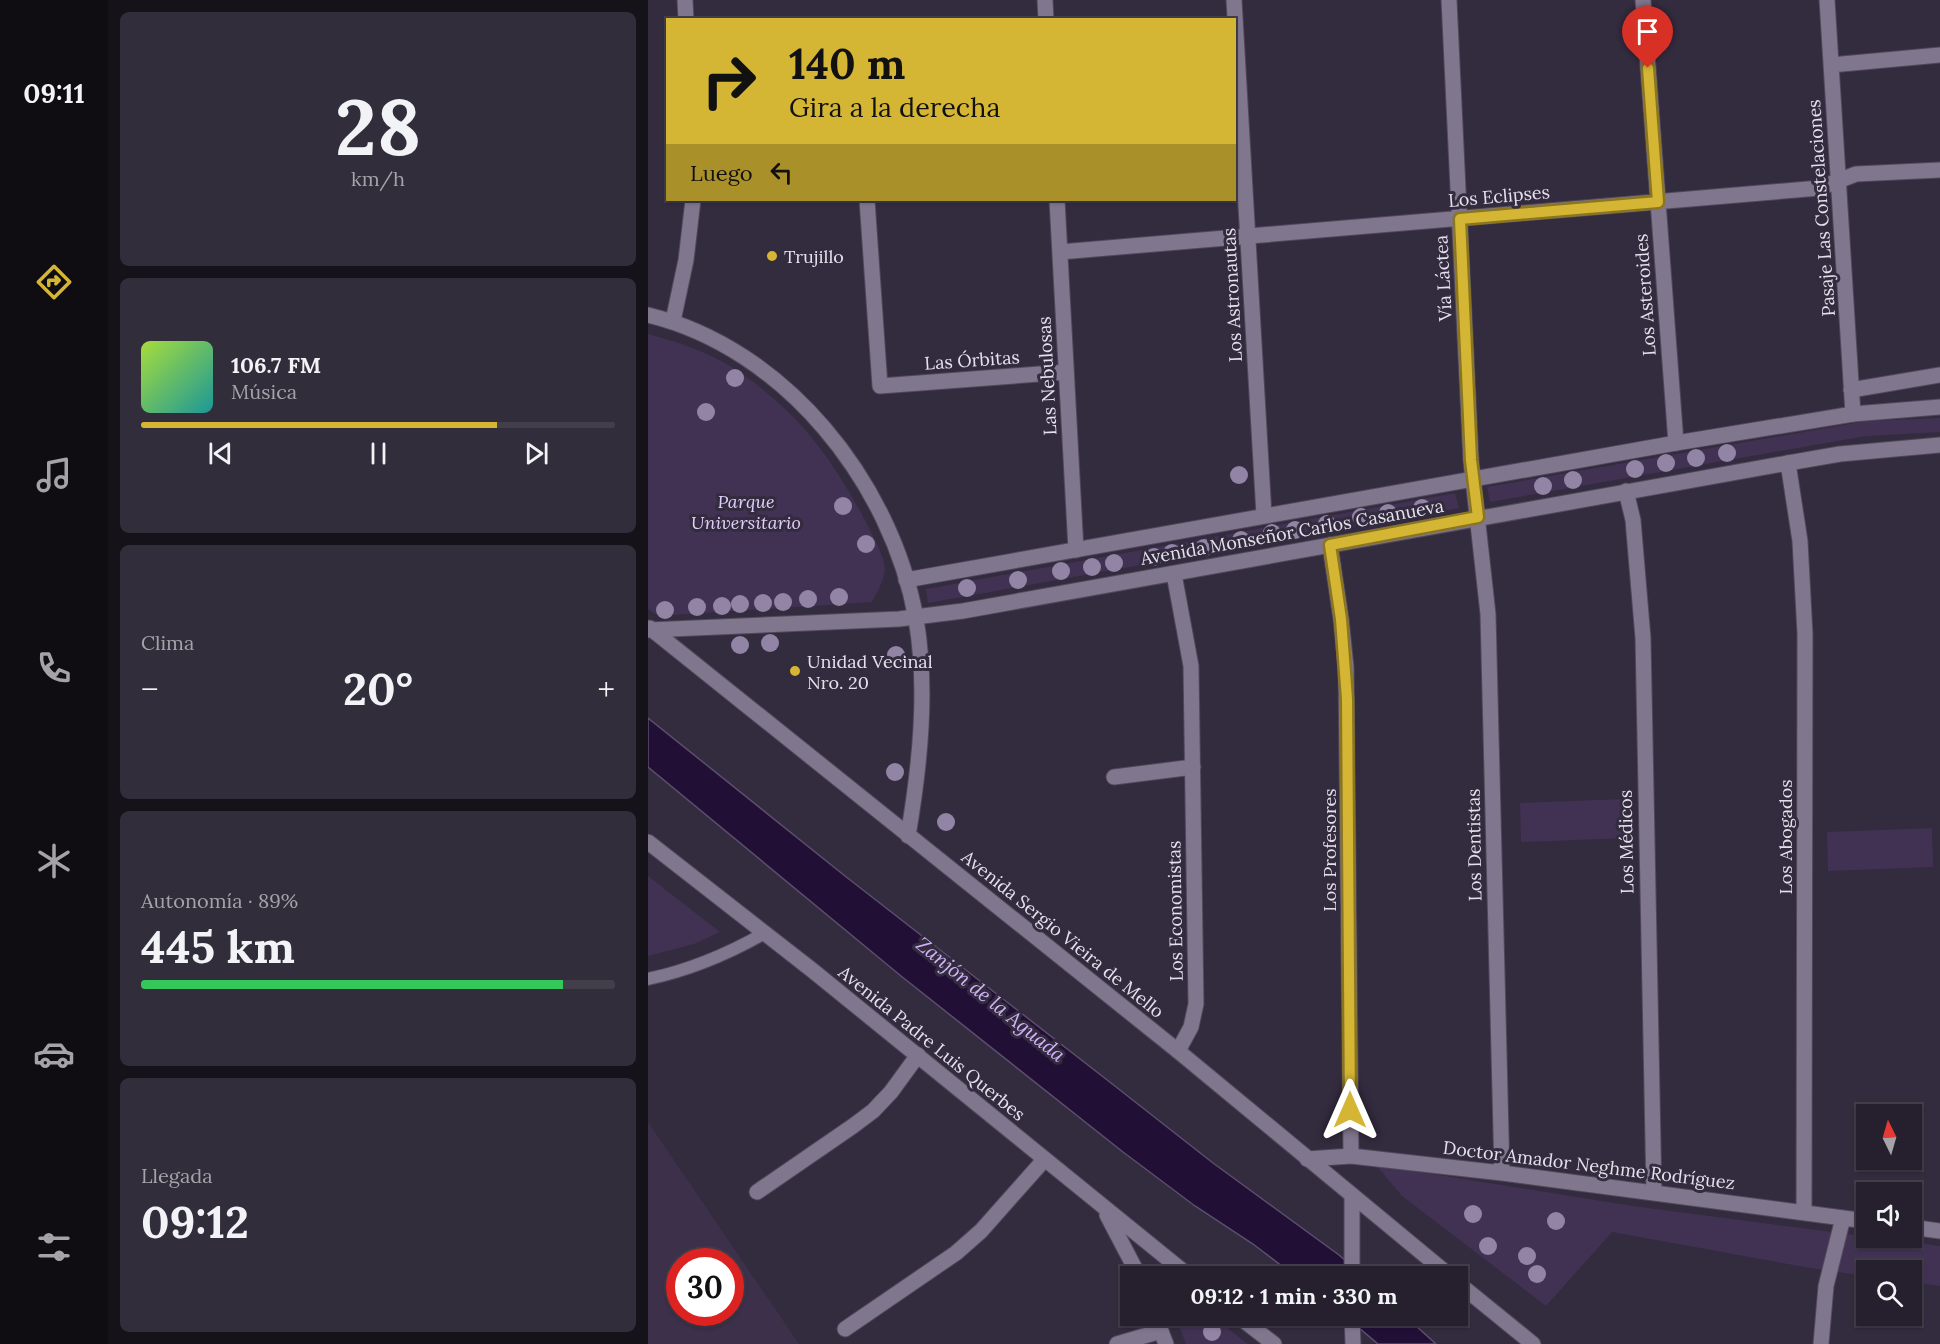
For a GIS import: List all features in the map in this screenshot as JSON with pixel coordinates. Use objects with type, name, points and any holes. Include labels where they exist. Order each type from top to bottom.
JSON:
[{"type":"street","points":[[685,0],[686,18]]},
{"type":"street","points":[[1045,0],[1046,18]]},
{"type":"street","name":"Los Astronautas","points":[[1234,0],[1235,18]]},
{"type":"street","name":"Vía Láctea","points":[[1449,0],[1473,480],[1478,517]]},
{"type":"street","name":"Los Asteroides","points":[[1643,0],[1676,443]]},
{"type":"street","name":"Pasaje Las Constelaciones","points":[[1827,0],[1853,414]]},
{"type":"street","name":"Los Astronautas","points":[[1236,34],[1264,515]]},
{"type":"street","points":[[1831,66],[1940,55]]},
{"type":"street","name":"Los Eclipses","points":[[1060,252],[1820,188],[1856,174],[1940,170]]},
{"type":"street","points":[[673,321],[686,260],[693,201]]},
{"type":"street","name":"Las Órbitas","points":[[867,201],[880,386],[1066,372]]},
{"type":"street","name":"Las Nebulosas","points":[[1057,201],[1076,550]]},
{"type":"street","points":[[648,315],[673,321],[692,329],[746,359],[786,387],[810,411],[857,471],[876,504],[893,541],[906,580],[916,616],[920,653],[920,725],[914,803],[908,836]]},
{"type":"street","points":[[1851,390],[1940,375]]},
{"type":"street","name":"Avenida Monseñor Carlos Casanueva","points":[[906,580],[1676,443],[1853,414],[1940,407]]},
{"type":"street","name":"Avenida Monseñor Carlos Casanueva","points":[[649,629],[899,619],[963,611],[1840,454],[1940,445]]},
{"type":"street","name":"Los Abogados","points":[[1788,463],[1800,542],[1805,634],[1804,1213]]},
{"type":"street","name":"Los Médicos","points":[[1626,492],[1633,520],[1643,638],[1654,1193]]},
{"type":"street","name":"Los Dentistas","points":[[1478,517],[1488,614],[1502,1173]]},
{"type":"street","name":"Los Profesores","points":[[1330,545],[1341,619],[1346,676],[1351,1156]]},
{"type":"street","name":"Los Economistas","points":[[1174,574],[1191,666],[1196,1004],[1195,1018],[1178,1051]]},
{"type":"street","name":"Avenida Sergio Vieira de Mello","points":[[649,629],[1178,1051],[1438,1266]]},
{"type":"street","points":[[1114,777],[1193,767]]},
{"type":"street","name":"Avenida Padre Luis Querbes","points":[[648,842],[918,1055],[1176,1266]]},
{"type":"street","points":[[758,1192],[873,1111],[891,1092],[918,1055]]},
{"type":"street","name":"Doctor Amador Neghme Rodríguez","points":[[1306,1159],[1351,1156],[1502,1173],[1856,1220]]},
{"type":"street","points":[[845,1329],[956,1253],[981,1231],[1044,1160]]},
{"type":"street","points":[[1352,1197],[1352,1266]]},
{"type":"street","points":[[1102,1207],[1134,1266]]},
{"type":"street","points":[[1821,1344],[1826,1286],[1843,1218]]},
{"type":"street","points":[[1922,1229],[1940,1231]]},
{"type":"street","points":[[1468,1291],[1533,1344]]},
{"type":"street","points":[[1251,1326],[1274,1344]]},
{"type":"street","points":[[1352,1326],[1353,1344]]},
{"type":"street","points":[[1118,1344],[1164,1337]]},
{"type":"lane","points":[[648,979],[693,967],[730,953],[763,934]]},
{"type":"shaded area","points":[[648,1122],[734,1248],[666,1248],[666,1326],[744,1326],[744,1263],[799,1344],[648,1344]]},
{"type":"green space","name":"Parque Universitario","points":[[648,334],[702,352],[733,368],[777,401],[812,438],[855,502],[881,553],[885,569],[872,602],[658,616],[648,609]]},
{"type":"green space","points":[[1940,418],[1940,432],[1866,436],[1490,502],[1487,487],[1867,421]]},
{"type":"green space","points":[[1455,493],[1459,508],[928,603],[926,589]]},
{"type":"green space","points":[[1625,799],[1626,838],[1521,842],[1520,803]]},
{"type":"green space","points":[[1932,828],[1933,867],[1828,871],[1827,832]]},
{"type":"green space","points":[[648,876],[720,932],[694,944],[648,956]]},
{"type":"green space","points":[[1376,1165],[1633,1206],[1856,1235],[1856,1248],[1922,1248],[1922,1244],[1940,1246],[1940,1286],[1922,1284],[1922,1260],[1856,1260],[1856,1275],[1612,1232],[1546,1306],[1402,1196]]},
{"type":"green space","points":[[1179,1326],[1225,1326],[1248,1344],[1186,1344]]},
{"type":"water","name":"Zanjón de la Aguada","points":[[648,718],[845,876],[1213,1163],[1352,1266],[1282,1266],[1195,1206],[1123,1152],[901,976],[648,767]]},
{"type":"water","points":[[1357,1326],[1416,1326],[1436,1344],[1378,1344]]},
{"type":"place","name":"Trujillo","points":[[772,256]]},
{"type":"place","name":"Unidad Vecinal Nro. 20","points":[[795,671]]},
{"type":"route","points":[[1350,1110],[1346,667],[1330,545],[1478,517],[1471,460],[1460,219],[1658,202],[1648,68]]}]
